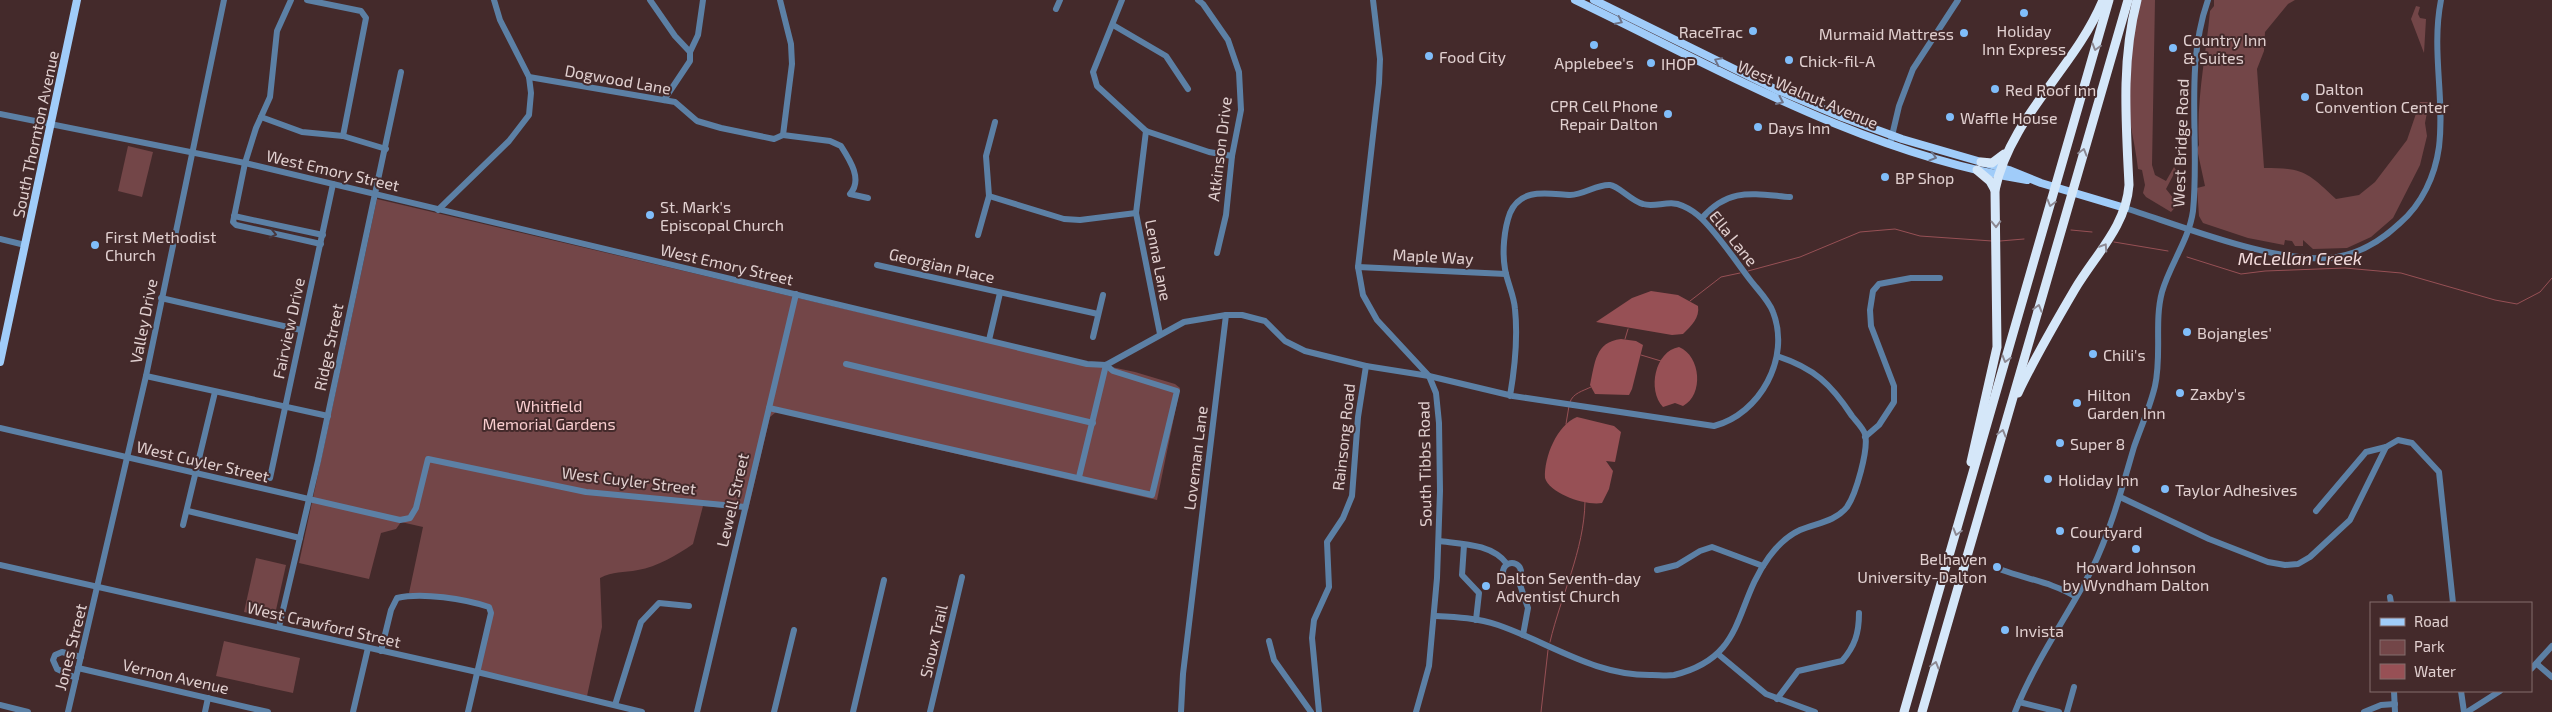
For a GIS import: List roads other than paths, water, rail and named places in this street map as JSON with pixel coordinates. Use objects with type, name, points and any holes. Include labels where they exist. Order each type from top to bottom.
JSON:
[{"type":"highway","points":[[1963,511],[1967,479],[1997,346],[1995,190],[1999,171],[2006,152],[2057,72],[2080,42],[2103,0]]},
{"type":"highway","points":[[1904,712],[2109,0]]},
{"type":"highway","points":[[1922,712],[2128,0]]},
{"type":"highway","points":[[2010,406],[2038,352],[2076,287],[2111,237],[2125,208],[2129,184],[2125,63],[2129,32],[2137,0]]},
{"type":"highway","points":[[1995,190],[1979,166],[1992,163],[2006,152]]},
{"type":"main road","name":"South Thornton Avenue","points":[[0,362],[3,329],[25,245],[77,0]]},
{"type":"main road","name":"West Walnut Avenue","points":[[1575,0],[1760,91],[1820,118],[2125,208]]},
{"type":"main road","name":"West Walnut Avenue","points":[[1594,0],[1762,83],[1891,139]]},
{"type":"street","name":"Valley Drive","points":[[99,588],[146,376],[224,0]]},
{"type":"street","points":[[291,0],[277,31],[274,45],[272,86],[245,163],[233,222],[236,225],[321,244]]},
{"type":"street","points":[[307,0],[361,12],[366,18],[343,136]]},
{"type":"street","points":[[438,210],[509,141],[528,115],[531,93],[529,77],[502,25],[494,0]]},
{"type":"street","points":[[650,0],[675,36],[690,52]]},
{"type":"street","points":[[664,100],[690,61],[690,52],[698,35],[703,0]]},
{"type":"street","points":[[780,0],[791,44],[792,64],[783,135]]},
{"type":"street","points":[[1056,9],[1060,0]]},
{"type":"street","points":[[1122,0],[1094,67],[1095,82],[1146,131],[1210,152],[1232,156]]},
{"type":"street","name":"Atkinson Drive","points":[[1198,0],[1203,4],[1228,40],[1239,72],[1241,110],[1232,156],[1226,215],[1217,253]]},
{"type":"street","name":"South Tibbs Road","points":[[1372,0],[1380,59],[1379,84],[1358,267],[1363,295],[1377,320],[1429,376],[1436,393],[1439,423],[1439,541],[1435,616],[1429,666],[1416,712]]},
{"type":"street","points":[[1891,139],[1898,106],[1913,70],[1958,0]]},
{"type":"street","name":"West Bridge Road","points":[[2015,712],[2031,674],[2076,597],[2099,553],[2120,497],[2155,386],[2162,292],[2189,228],[2193,209],[2193,96],[2201,28],[2208,0]]},
{"type":"street","points":[[2125,208],[2267,252],[2315,259],[2340,256],[2363,248],[2386,235],[2406,217],[2424,194],[2434,169],[2439,148],[2436,46],[2441,0]]},
{"type":"street","points":[[1113,25],[1166,56],[1188,89]]},
{"type":"street","name":"Ridge Street","points":[[279,627],[328,416],[402,72]]},
{"type":"street","name":"Dogwood Lane","points":[[529,77],[646,99],[675,102],[697,121],[721,128],[774,139],[783,135],[830,141],[841,146],[856,179],[856,188],[850,194],[868,198]]},
{"type":"street","points":[[1760,91],[1762,83]]},
{"type":"street","name":"West Emory Street","points":[[0,114],[245,163],[1087,364],[1106,365]]},
{"type":"street","points":[[261,117],[302,132],[343,136],[386,149]]},
{"type":"street","points":[[978,235],[989,196],[986,156],[994,122]]},
{"type":"street","name":"Lenna Lane","points":[[1146,131],[1136,213],[1160,334]]},
{"type":"street","name":"Fairview Drive","points":[[270,478],[334,184]]},
{"type":"street","name":"Ella Lane","points":[[1429,376],[1510,396],[1678,419],[1714,426],[1728,422],[1748,408],[1764,388],[1777,356],[1778,342],[1773,312],[1702,218],[1675,203],[1641,204],[1628,198],[1615,186],[1608,185],[1582,193],[1539,193],[1525,196],[1513,208],[1506,230],[1503,254],[1506,274],[1515,306],[1517,330],[1510,396]]},
{"type":"street","points":[[1702,218],[1713,206],[1731,196],[1755,194],[1790,197]]},
{"type":"street","points":[[989,196],[1064,219],[1080,220],[1136,213]]},
{"type":"street","points":[[234,216],[323,235]]},
{"type":"street","points":[[0,239],[25,245]]},
{"type":"street","name":"Georgian Place","points":[[878,265],[1098,314]]},
{"type":"street","name":"Maple Way","points":[[1358,267],[1506,274]]},
{"type":"street","points":[[1865,437],[1879,425],[1894,402],[1894,386],[1871,326],[1870,310],[1873,291],[1879,284],[1911,278],[1940,278]]},
{"type":"street","name":"Georgian Place","points":[[989,340],[1000,293]]},
{"type":"street","name":"Lewell Street","points":[[696,712],[796,294]]},
{"type":"street","points":[[1093,337],[1103,295]]},
{"type":"street","points":[[161,298],[302,330]]},
{"type":"street","points":[[1079,477],[1106,365],[1184,322],[1226,314],[1256,318],[1265,321],[1285,340],[1306,351],[1366,366],[1429,376]]},
{"type":"street","name":"Loveman Lane","points":[[1181,712],[1183,674],[1226,314]]},
{"type":"street","points":[[1435,616],[1497,624],[1602,669],[1634,676],[1672,675],[1696,668],[1718,654],[1731,636],[1763,566],[1785,539],[1801,530],[1823,523],[1847,506],[1861,476],[1865,434],[1838,394],[1819,376],[1799,364],[1777,356]]},
{"type":"street","points":[[846,364],[1093,423]]},
{"type":"street","points":[[769,408],[1152,494],[1177,391],[1113,371],[1106,365]]},
{"type":"street","name":"Rainsong Road","points":[[1319,712],[1314,673],[1314,620],[1328,587],[1327,542],[1343,518],[1352,496],[1358,418],[1366,366]]},
{"type":"street","points":[[146,376],[328,416]]},
{"type":"street","points":[[184,525],[215,392]]},
{"type":"street","name":"West Cuyler Street","points":[[0,428],[400,520],[410,518],[416,508],[428,459],[586,492],[745,507]]},
{"type":"street","points":[[2316,511],[2366,452],[2386,447],[2398,440],[2412,443],[2439,472],[2453,602]]},
{"type":"street","points":[[2120,497],[2209,540],[2268,562],[2285,565],[2298,564],[2310,558],[2350,520],[2386,447]]},
{"type":"street","points":[[188,510],[300,538]]},
{"type":"street","points":[[1439,541],[1499,554],[1507,564]]},
{"type":"street","points":[[1464,545],[1462,575],[1479,593],[1476,620]]},
{"type":"street","points":[[1657,570],[1677,565],[1700,551],[1712,547],[1763,566]]},
{"type":"street","points":[[1513,563],[1518,566],[1521,574],[1518,579],[1510,581],[1505,578],[1503,569],[1507,564],[1513,563]]},
{"type":"street","name":"West Crawford Street","points":[[0,565],[477,672],[642,712]]},
{"type":"street","points":[[2002,570],[2037,582],[2059,586],[2076,597]]},
{"type":"street","name":"Sioux Trail","points":[[930,712],[962,577]]},
{"type":"street","points":[[1518,579],[1522,584],[1528,608],[1523,635]]},
{"type":"street","points":[[853,712],[884,580]]},
{"type":"street","name":"Jones Street","points":[[68,712],[99,588]]},
{"type":"street","points":[[381,651],[391,610],[398,598],[407,595],[476,603],[489,607],[491,613],[468,712]]},
{"type":"street","points":[[614,705],[641,622],[659,603],[689,606]]},
{"type":"street","points":[[1777,699],[1798,671],[1842,661],[1855,642],[1859,628],[1859,613]]},
{"type":"street","points":[[774,712],[794,630]]},
{"type":"street","points":[[1269,641],[1274,660],[1310,712]]},
{"type":"street","points":[[2552,646],[2534,666],[2552,677]]},
{"type":"street","points":[[353,712],[368,648]]},
{"type":"street","points":[[76,678],[57,669],[53,660],[55,655],[62,652],[81,656]]},
{"type":"street","points":[[1718,654],[1747,680],[1777,699],[1815,712]]},
{"type":"street","name":"Vernon Avenue","points":[[78,668],[268,712]]},
{"type":"street","points":[[2067,712],[2074,687]]},
{"type":"street","points":[[2394,692],[2395,712]]},
{"type":"street","points":[[2461,692],[2465,712],[2498,692]]},
{"type":"street","points":[[205,712],[208,698]]},
{"type":"street","points":[[2019,702],[2059,712]]},
{"type":"street","points":[[2364,712],[2382,705],[2395,704]]},
{"type":"street","points":[[0,705],[28,712]]},
{"type":"water","points":[[1651,291],[1678,295],[1698,306],[1696,318],[1683,334],[1672,335],[1596,322],[1632,298]]},
{"type":"water","points":[[1621,339],[1636,341],[1643,345],[1632,389],[1629,395],[1595,394],[1590,385],[1598,355],[1606,344]]},
{"type":"water","points":[[1679,347],[1692,358],[1697,376],[1697,385],[1690,401],[1683,406],[1675,403],[1663,407],[1655,391],[1656,372],[1664,356],[1671,350]]},
{"type":"water","points":[[1577,417],[1614,426],[1621,432],[1615,462],[1606,461],[1613,471],[1609,489],[1602,503],[1587,503],[1569,498],[1548,484],[1545,478],[1549,452],[1553,443],[1563,427]]},
{"type":"waterway","name":"McLellan Creek","points":[[1748,271],[1800,257],[1860,232],[1895,229],[1920,236],[1992,241]]},
{"type":"waterway","name":"McLellan Creek","points":[[2071,230],[2092,232]]},
{"type":"waterway","name":"McLellan Creek","points":[[2000,241],[2024,239]]},
{"type":"waterway","name":"McLellan Creek","points":[[2114,242],[2168,251]]},
{"type":"waterway","name":"McLellan Creek","points":[[2187,257],[2241,274],[2265,271],[2345,268],[2401,273],[2495,300],[2517,304],[2540,292],[2552,278]]},
{"type":"waterway","name":"McLellan Creek","points":[[1690,301],[1721,277],[1740,273]]},
{"type":"waterway","name":"McLellan Creek","points":[[1625,339],[1628,329]]},
{"type":"waterway","points":[[1641,355],[1661,361]]},
{"type":"waterway","name":"McLellan Creek","points":[[1570,402],[1576,394],[1591,387]]},
{"type":"waterway","name":"McLellan Creek","points":[[1566,424],[1569,406]]},
{"type":"waterway","name":"McLellan Creek","points":[[1550,642],[1581,538],[1585,502]]},
{"type":"waterway","name":"McLellan Creek","points":[[1541,712],[1548,650]]},
{"type":"place","name":"Holiday Inn Express","points":[[2024,13]]},
{"type":"place","name":"RaceTrac","points":[[1753,31]]},
{"type":"place","name":"Murmaid Mattress","points":[[1964,33]]},
{"type":"place","name":"Applebee's","points":[[1594,45]]},
{"type":"place","name":"Country Inn & Suites","points":[[2173,48]]},
{"type":"place","name":"Food City","points":[[1429,56]]},
{"type":"place","name":"Chick-fil-A","points":[[1789,60]]},
{"type":"place","name":"IHOP","points":[[1651,63]]},
{"type":"place","name":"Red Roof Inn","points":[[1995,89]]},
{"type":"place","name":"Dalton Convention Center","points":[[2305,97]]},
{"type":"place","name":"CPR Cell Phone Repair Dalton","points":[[1668,114]]},
{"type":"place","name":"Waffle House","points":[[1950,117]]},
{"type":"place","name":"Days Inn","points":[[1758,127]]},
{"type":"place","name":"BP Shop","points":[[1885,177]]},
{"type":"place","name":"St. Mark's Episcopal Church","points":[[650,215]]},
{"type":"place","name":"First Methodist Church","points":[[95,245]]},
{"type":"place","name":"Bojangles'","points":[[2187,332]]},
{"type":"place","name":"Chili's","points":[[2093,354]]},
{"type":"place","name":"Zaxby's","points":[[2180,393]]},
{"type":"place","name":"Hilton Garden Inn","points":[[2077,403]]},
{"type":"place","name":"Super 8","points":[[2060,443]]},
{"type":"place","name":"Holiday Inn","points":[[2048,479]]},
{"type":"place","name":"Taylor Adhesives","points":[[2165,489]]},
{"type":"place","name":"Courtyard","points":[[2060,531]]},
{"type":"place","name":"Howard Johnson by Wyndham Dalton","points":[[2136,549]]},
{"type":"place","name":"Belhaven University-Dalton","points":[[1997,567]]},
{"type":"place","name":"Dalton Seventh-day Adventist Church","points":[[1486,586]]},
{"type":"place","name":"Invista","points":[[2005,630]]},
{"type":"park label","name":"Whitfield Memorial Gardens","points":[[549,414]]}]
